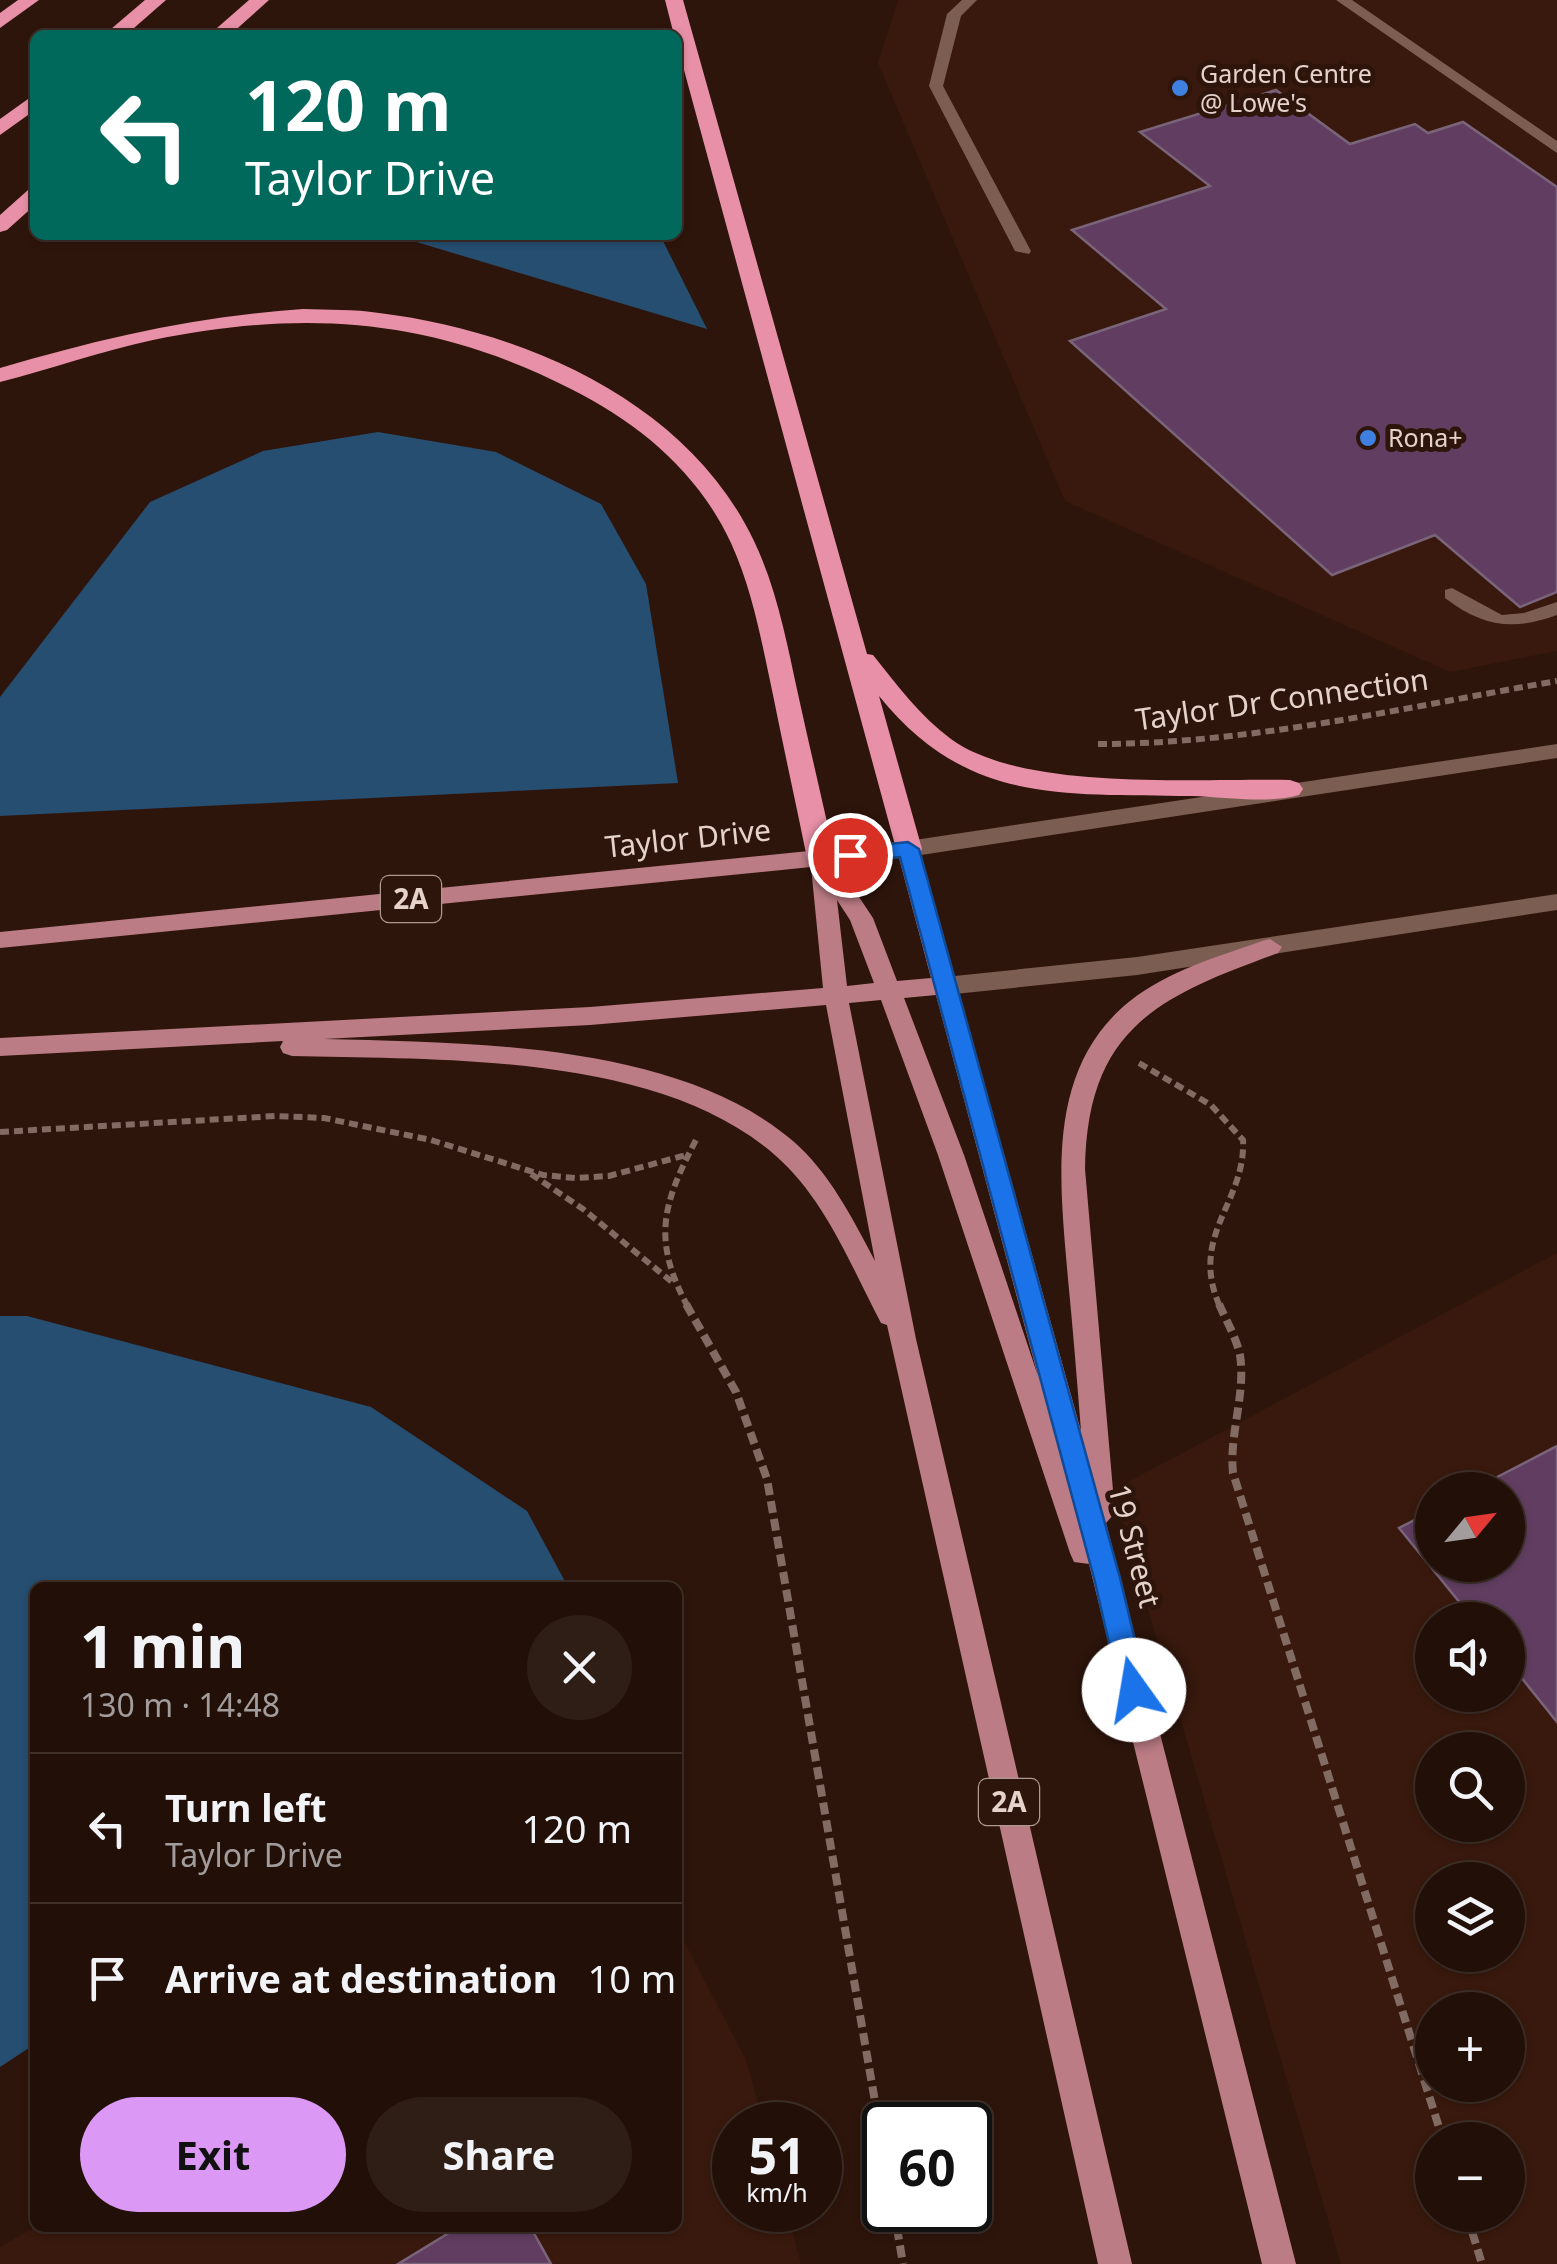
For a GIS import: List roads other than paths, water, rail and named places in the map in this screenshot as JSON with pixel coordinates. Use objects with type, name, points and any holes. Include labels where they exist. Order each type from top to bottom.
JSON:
[{"type":"highway","points":[[0,22],[30,0]]},
{"type":"highway","points":[[120,30],[157,0]]},
{"type":"highway","points":[[225,30],[260,0]]},
{"type":"highway","points":[[674,0],[908,849]]},
{"type":"highway","points":[[0,128],[30,104]]},
{"type":"highway","points":[[0,226],[30,199]]},
{"type":"highway","points":[[0,375],[88,346],[188,324],[270,314],[352,315],[434,327],[516,353],[577,380],[645,421],[694,463],[733,522],[762,584],[821,858]]},
{"type":"highway","points":[[855,651],[914,722],[945,748],[990,768],[1049,784],[1290,789]]},
{"type":"main road","name":"Taylor Drive","points":[[0,940],[908,849],[1557,751]]},
{"type":"main road","name":"19 Street","points":[[908,849],[1107,1578],[1280,2264]]},
{"type":"main road","points":[[821,858],[860,918],[950,1155],[1142,1728]]},
{"type":"main road","name":"2A","points":[[821,858],[836,996],[903,1339],[1115,2264]]},
{"type":"main road","points":[[0,1048],[590,1016],[945,986],[1270,947],[1557,902]]},
{"type":"main road","points":[[1107,1578],[1074,1201],[1074,1135],[1081,1096],[1102,1051],[1121,1024],[1140,1007],[1188,977],[1270,947]]},
{"type":"main road","points":[[132,1042],[360,1050],[558,1065],[642,1078],[696,1095],[746,1120],[784,1149],[822,1192],[903,1339]]},
{"type":"lane","points":[[970,0],[954,14],[936,86],[1023,252]]},
{"type":"lane","points":[[1344,0],[1557,148]]},
{"type":"lane","points":[[1452,594],[1482,616],[1508,624],[1557,608]]},
{"type":"water","points":[[410,240],[662,240],[707,329]]},
{"type":"water","points":[[378,432],[496,452],[601,504],[646,584],[678,783],[0,816],[0,697],[150,502],[263,451]]},
{"type":"water","points":[[0,1316],[27,1316],[371,1407],[527,1511],[565,1582],[30,1582],[30,2047],[0,2067]]},
{"type":"place","name":"Garden Centre @ Lowe's","points":[[1180,88]]},
{"type":"place","name":"Rona+","points":[[1368,438]]}]
